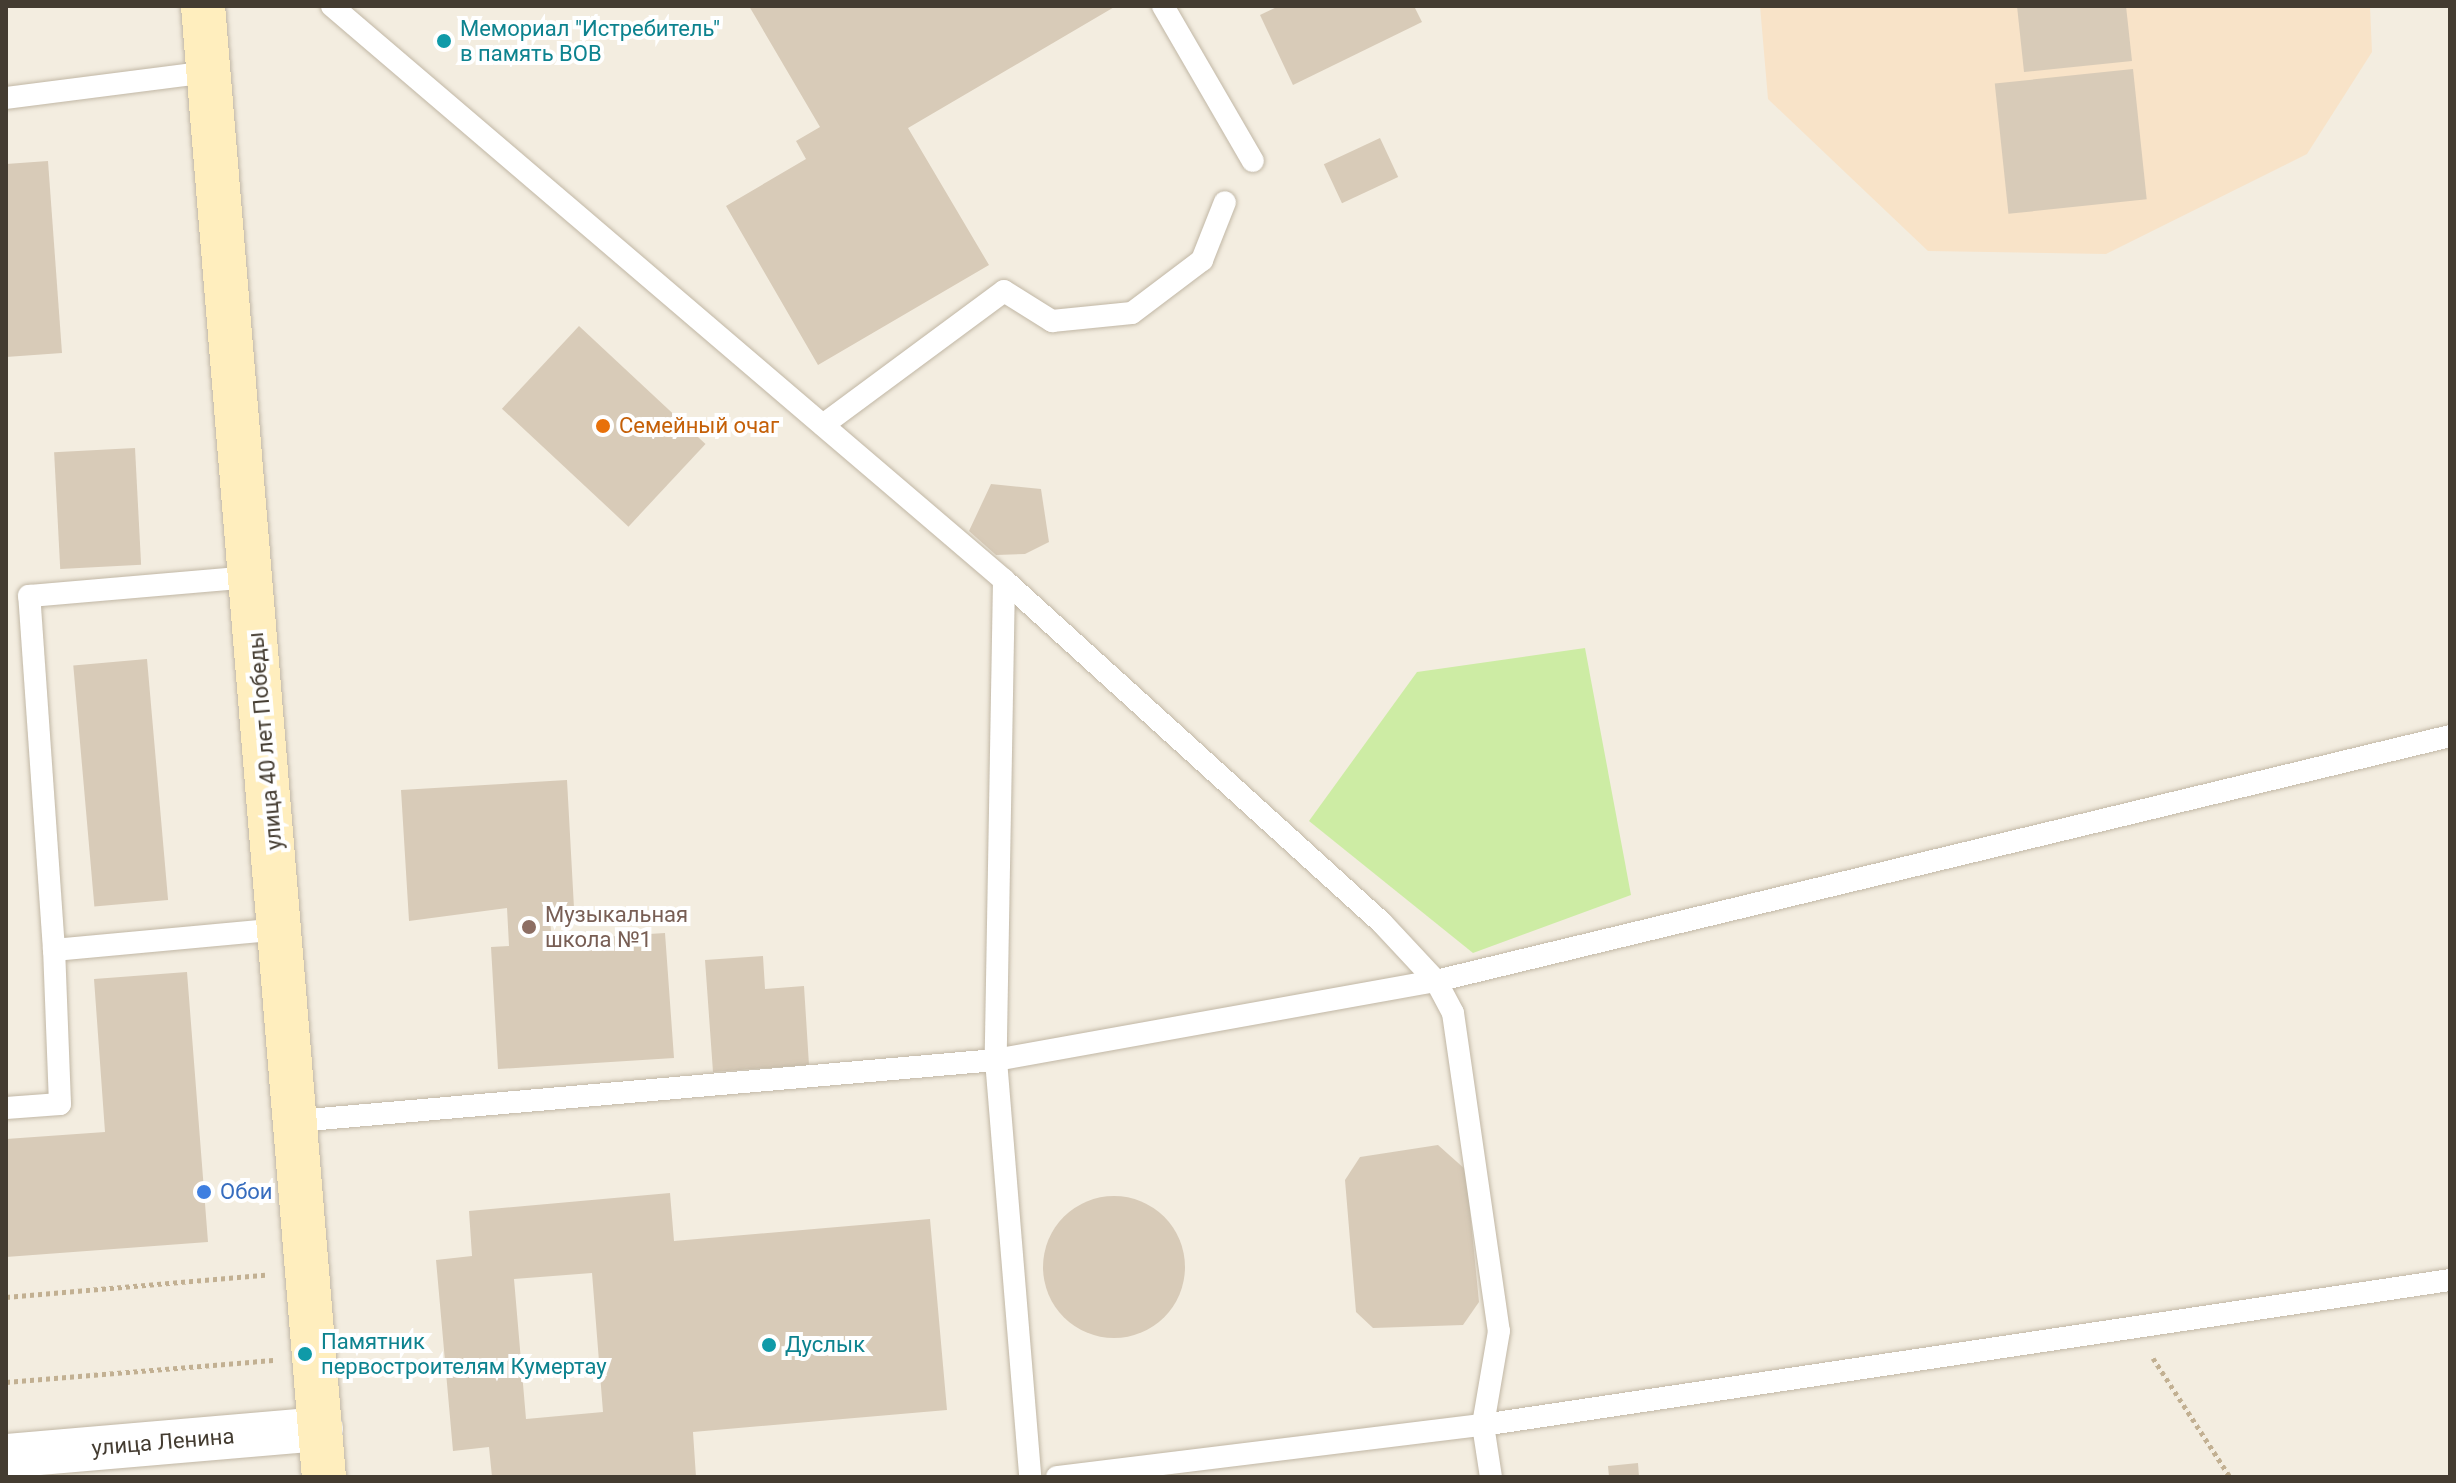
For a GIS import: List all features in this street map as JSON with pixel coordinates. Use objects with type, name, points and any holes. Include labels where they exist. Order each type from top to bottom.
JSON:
[{"type":"main road","name":"улица 40 лет Победы","points":[[203,6],[310,1271],[324,1477]]},
{"type":"street","name":"улица Ленина","points":[[6,1456],[321,1429]]},
{"type":"lane","points":[[332,6],[1004,580],[1382,923],[1436,981],[1453,1013],[1499,1331],[1483,1425],[1491,1477]]},
{"type":"lane","points":[[1163,6],[1253,161]]},
{"type":"lane","points":[[6,98],[208,72]]},
{"type":"lane","points":[[823,425],[1004,291],[1052,321],[1132,313],[1202,260],[1225,202]]},
{"type":"lane","points":[[6,1108],[60,1104],[54,950],[29,596],[251,577]]},
{"type":"lane","points":[[1004,580],[996,1060],[1030,1477]]},
{"type":"lane","points":[[297,1121],[996,1060],[1436,981],[2450,736]]},
{"type":"lane","points":[[54,950],[281,929]]},
{"type":"lane","points":[[1057,1477],[1483,1425],[2136,1330],[2450,1280]]},
{"type":"path","points":[[6,1297],[310,1271]]},
{"type":"path","points":[[2136,1330],[2230,1477]]},
{"type":"path","points":[[6,1382],[314,1356]]},
{"type":"shaded area","points":[[1760,6],[2370,6],[2372,52],[2307,154],[2106,254],[1928,251],[1768,99]]},
{"type":"green space","points":[[1585,648],[1631,895],[1473,953],[1309,821],[1417,672]]},
{"type":"building","points":[[749,6],[1116,6],[908,128],[989,265],[818,365],[726,206],[806,159],[796,141],[820,127]]},
{"type":"building","points":[[1279,6],[1414,6],[1422,22],[1293,85],[1260,15]]},
{"type":"building","points":[[2017,6],[2126,6],[2132,61],[2024,72]]},
{"type":"building","points":[[2133,69],[2147,199],[2008,214],[1995,84]]},
{"type":"building","points":[[1380,138],[1398,177],[1342,203],[1324,164]]},
{"type":"building","points":[[48,161],[62,353],[6,357],[6,164]]},
{"type":"building","name":"Семейный очаг","points":[[579,326],[706,444],[628,527],[502,409]]},
{"type":"building","points":[[135,448],[141,565],[60,569],[54,452]]},
{"type":"building","points":[[991,484],[1041,489],[1049,542],[1025,554],[996,555],[969,531]]},
{"type":"building","points":[[147,659],[168,900],[94,907],[73,665]]},
{"type":"building","name":"Музыкальная школа №1","points":[[567,780],[574,908],[549,910],[552,940],[665,933],[674,1058],[498,1069],[491,947],[509,946],[507,908],[409,921],[401,790]]},
{"type":"building","points":[[763,956],[765,989],[804,986],[809,1065],[713,1072],[705,960]]},
{"type":"building","points":[[187,972],[208,1242],[6,1257],[6,1139],[105,1132],[94,979]]},
{"type":"building","points":[[1438,1145],[1466,1170],[1479,1302],[1463,1325],[1373,1328],[1356,1312],[1345,1180],[1360,1157]]},
{"type":"building","name":"Дуслык","points":[[670,1193],[674,1241],[930,1219],[947,1410],[693,1432],[696,1477],[492,1477],[489,1447],[453,1451],[436,1260],[472,1256],[469,1211]],"holes":[[[592,1273],[603,1412],[526,1419],[514,1279]]]},
{"type":"building","points":[[1114,1196],[1141,1202],[1164,1217],[1179,1240],[1185,1267],[1179,1294],[1164,1317],[1141,1332],[1114,1338],[1087,1332],[1064,1317],[1049,1294],[1043,1267],[1049,1240],[1064,1217],[1087,1202]]},
{"type":"building","points":[[1638,1463],[1639,1477],[1609,1477],[1608,1466]]},
{"type":"place","name":"Мемориал \"Истребитель\" в память ВОВ","points":[[444,41]]},
{"type":"place","name":"Семейный очаг","points":[[603,426]]},
{"type":"place","name":"Музыкальная школа №1","points":[[529,927]]},
{"type":"place","name":"Обои","points":[[204,1192]]},
{"type":"place","name":"Дуслык","points":[[769,1345]]},
{"type":"place","name":"Памятник первостроителям Кумертау","points":[[305,1354]]}]
